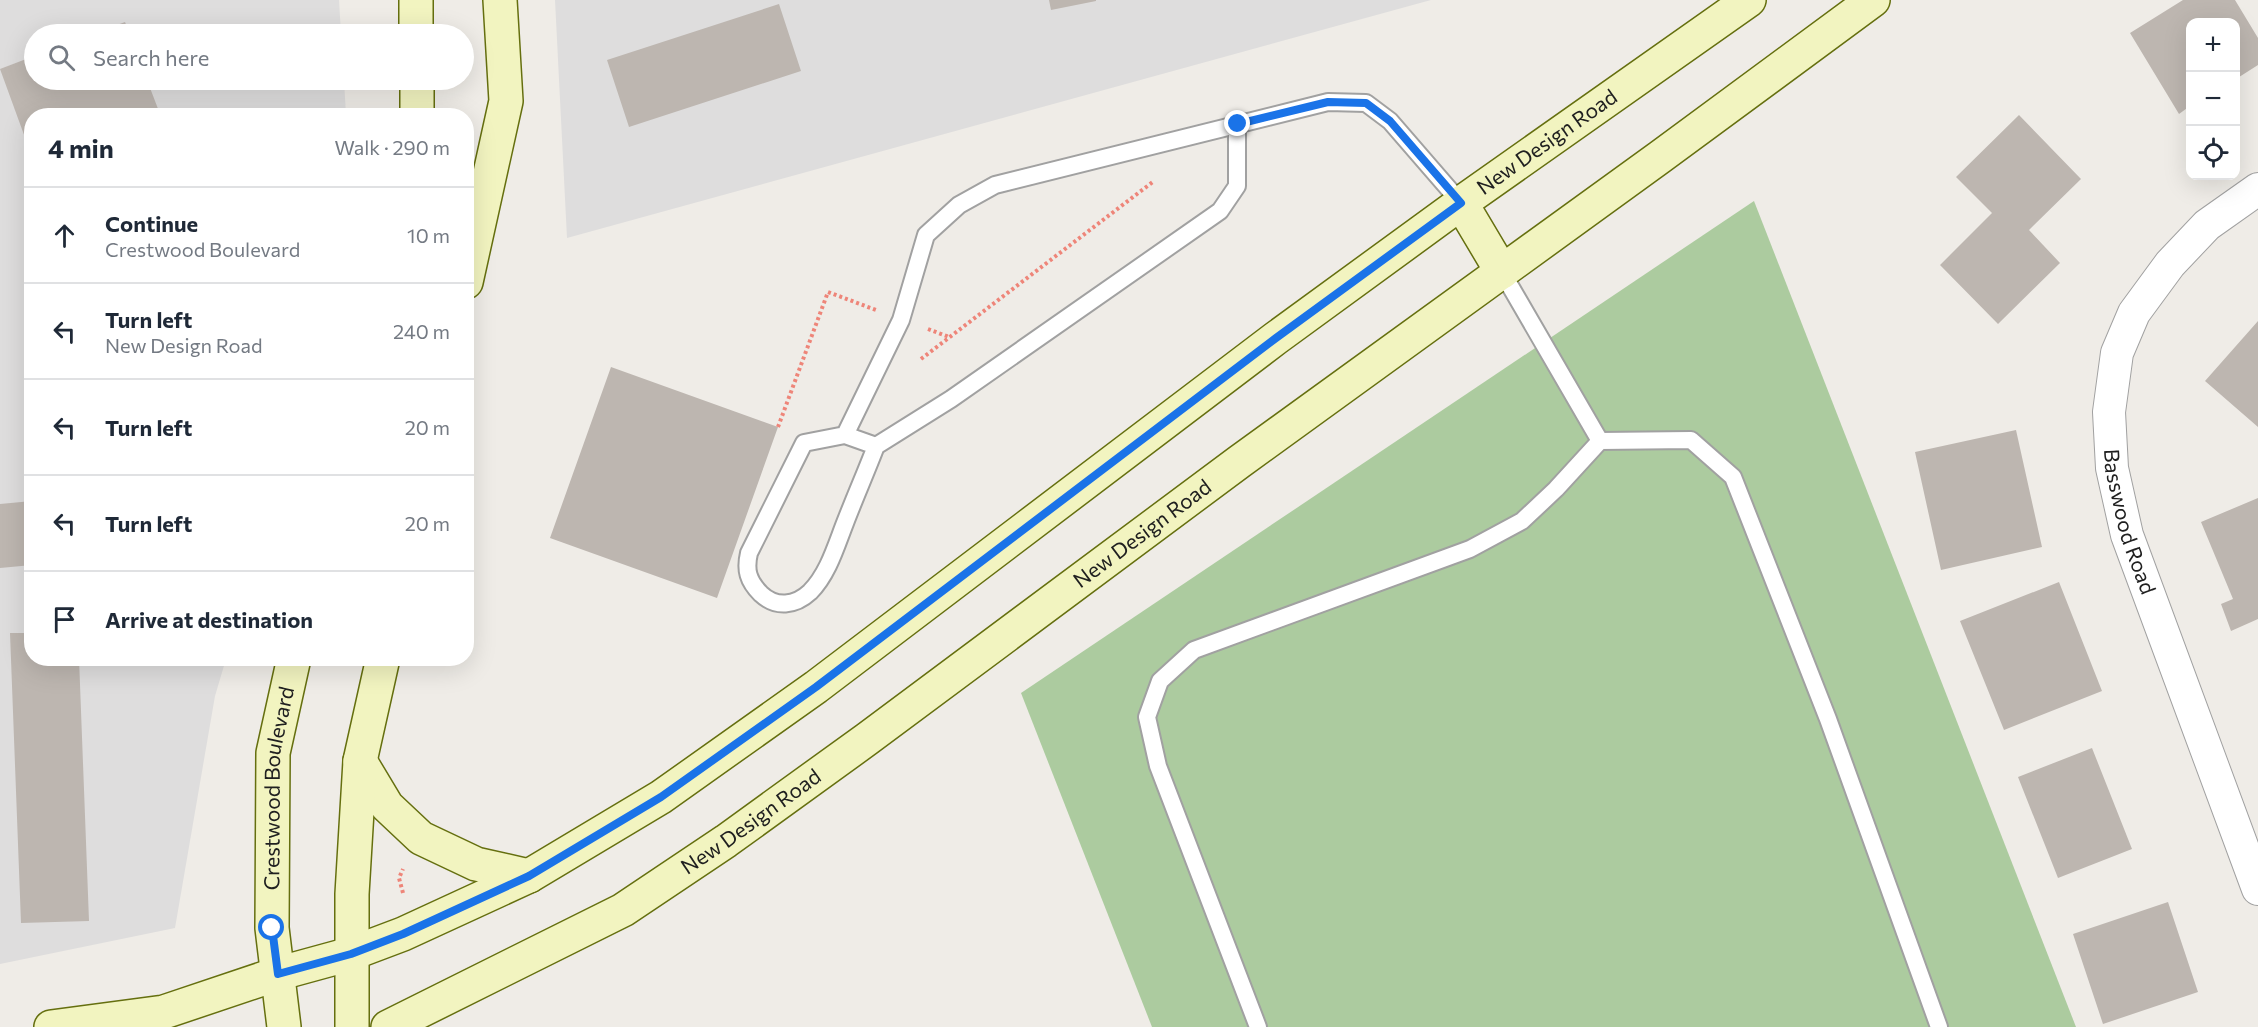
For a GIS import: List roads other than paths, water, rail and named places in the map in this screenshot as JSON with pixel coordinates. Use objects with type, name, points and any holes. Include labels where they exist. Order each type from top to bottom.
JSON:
[{"type":"main road","points":[[416,0],[416,24]]},
{"type":"main road","points":[[474,246],[506,101],[500,0]]},
{"type":"main road","name":"New Design Road","points":[[51,1027],[164,1012],[278,974],[351,954],[403,934],[529,876],[661,797],[816,687],[1276,338],[1461,203],[1749,0]]},
{"type":"main road","name":"New Design Road","points":[[388,1027],[623,910],[726,842],[1239,462],[1873,0]]},
{"type":"main road","points":[[417,90],[417,108]]},
{"type":"main road","points":[[1461,203],[1502,272]]},
{"type":"main road","name":"Crestwood Boulevard","points":[[284,1027],[272,928],[273,753],[292,666]]},
{"type":"main road","points":[[352,1027],[352,894],[360,761],[381,666]]},
{"type":"main road","points":[[360,761],[387,806],[421,838],[476,864],[529,876]]},
{"type":"street","name":"Basswood Road","points":[[2258,189],[2207,225],[2170,264],[2134,314],[2117,353],[2109,412],[2112,468],[2127,535],[2258,889]]},
{"type":"lane","points":[[845,435],[901,320],[926,235],[959,205],[995,185],[1328,102],[1366,103],[1390,121],[1461,203]]},
{"type":"lane","points":[[876,446],[845,435],[804,443],[749,553],[746,568],[754,586],[764,597],[778,605],[794,602],[810,592],[829,565],[876,446],[951,399],[1220,211],[1237,186],[1238,124]]},
{"type":"lane","points":[[1502,272],[1600,441]]},
{"type":"lane","points":[[1258,1027],[1158,766],[1147,717],[1160,681],[1194,650],[1470,549],[1522,521],[1556,489],[1600,441],[1691,440],[1733,477],[1828,719],[1939,1027]]}]
